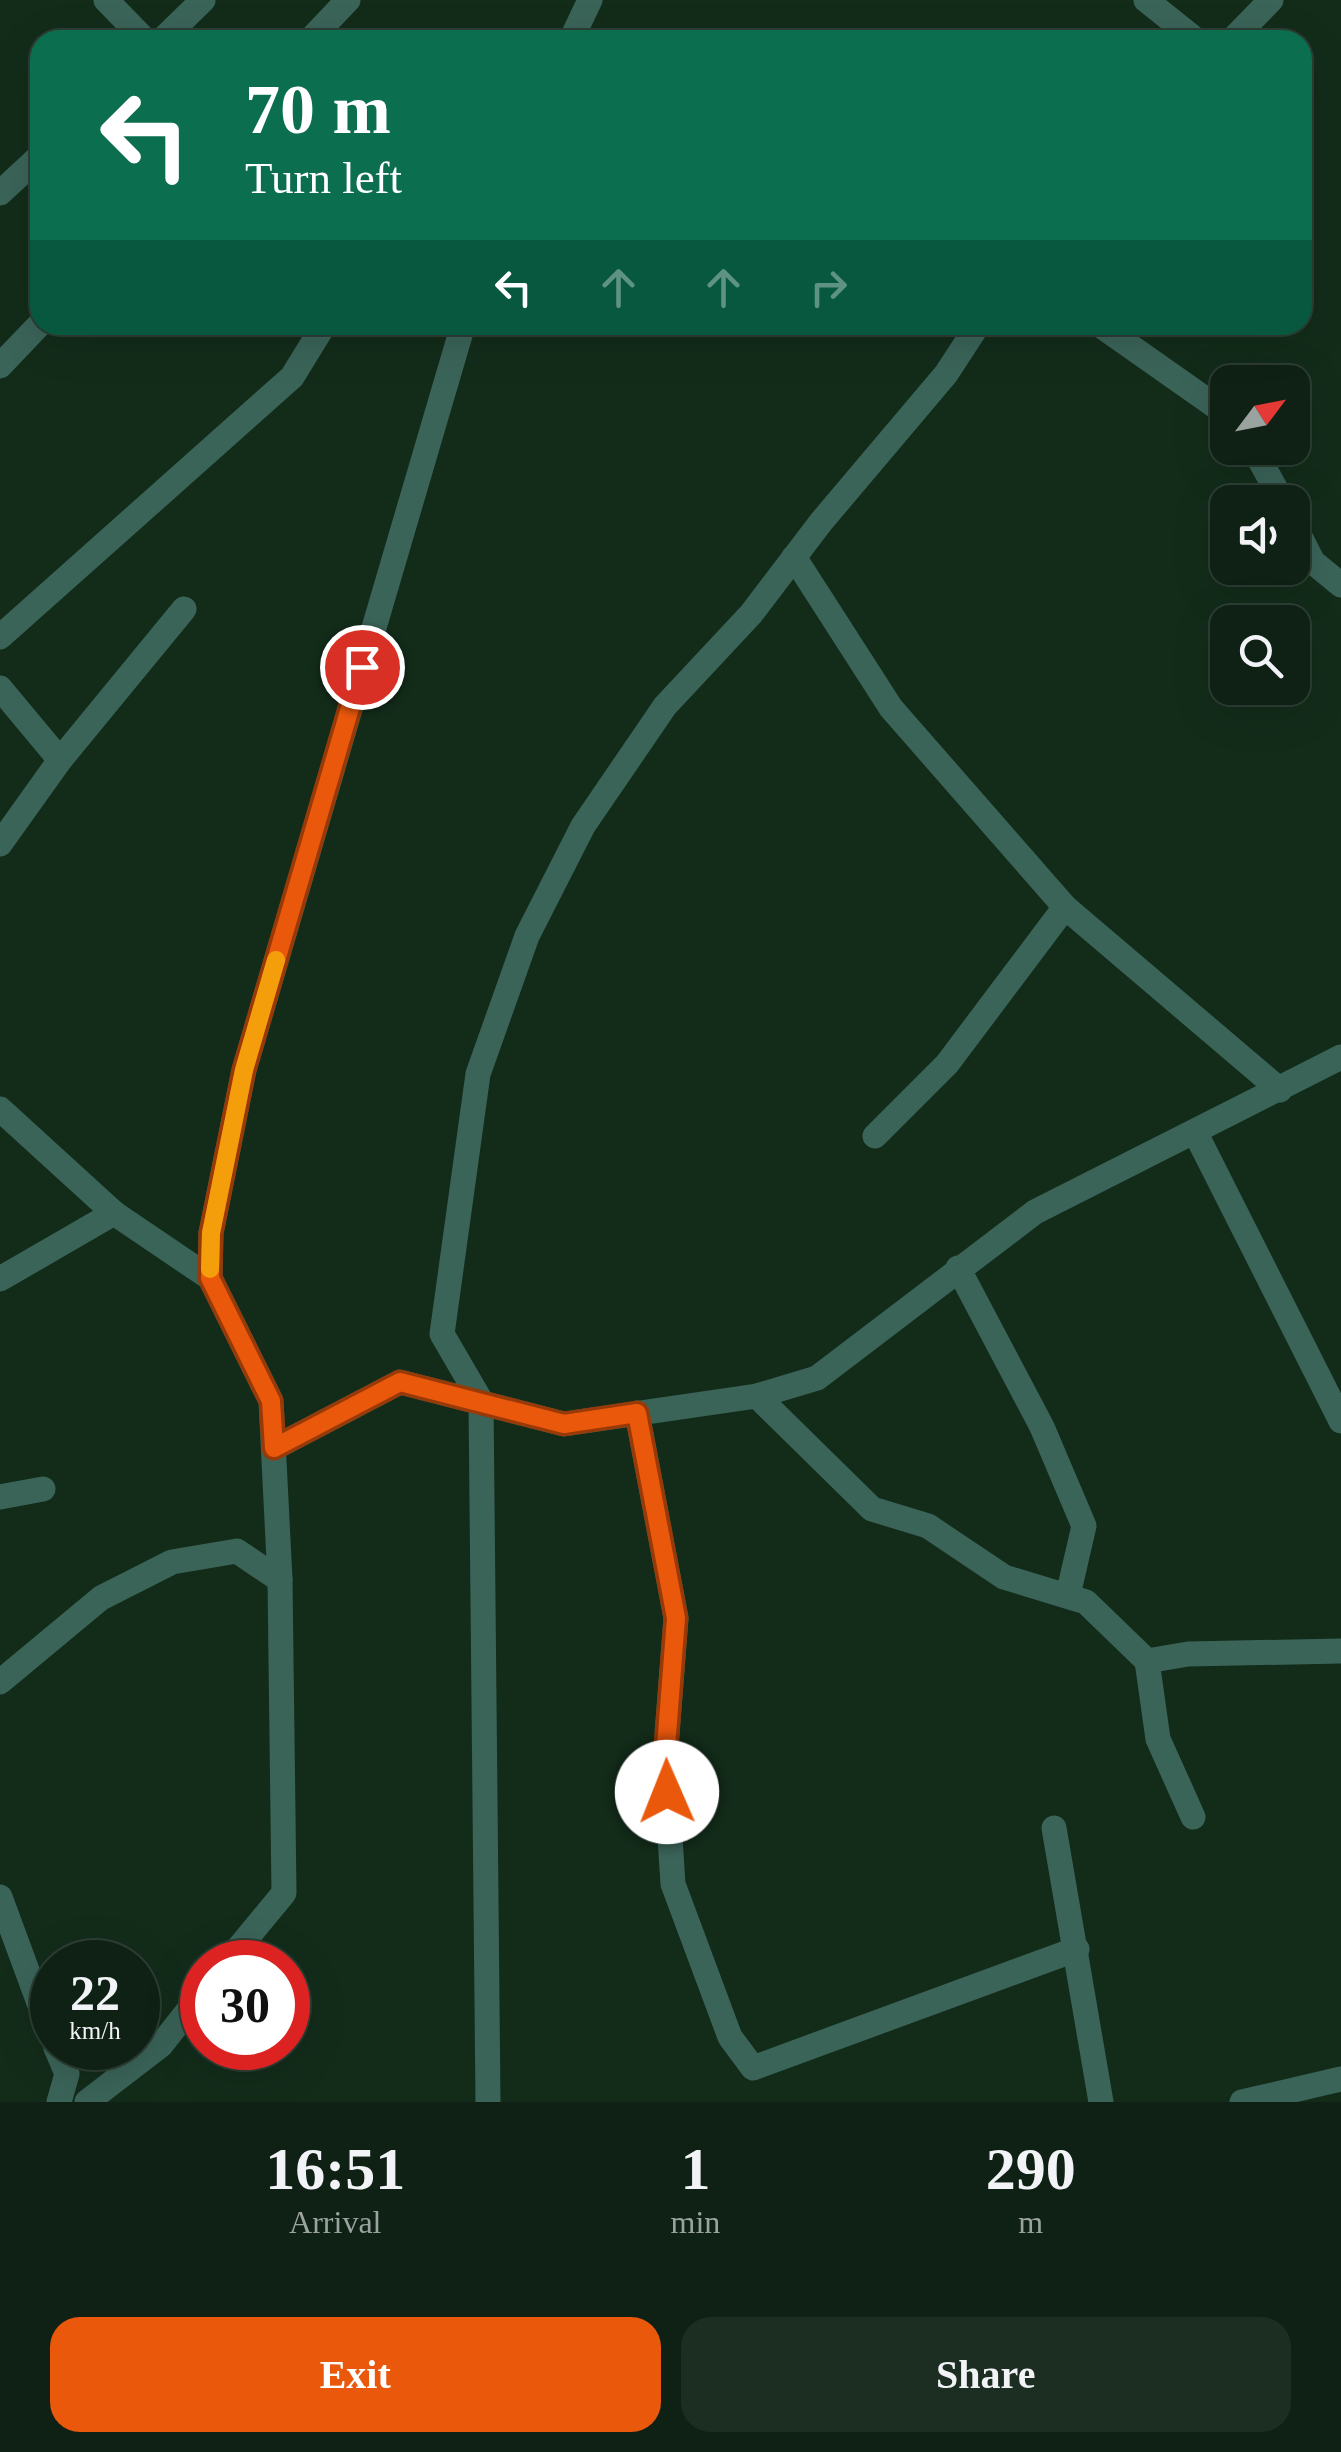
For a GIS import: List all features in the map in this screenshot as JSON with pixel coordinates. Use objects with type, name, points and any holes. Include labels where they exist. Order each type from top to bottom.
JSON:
[{"type":"street","points":[[106,0],[134,30]]},
{"type":"street","points":[[172,30],[203,0]]},
{"type":"street","points":[[320,30],[348,0]]},
{"type":"street","points":[[576,30],[590,0]]},
{"type":"street","points":[[1146,0],[1184,30]]},
{"type":"street","points":[[1242,30],[1271,0]]},
{"type":"street","points":[[0,193],[30,165]]},
{"type":"street","points":[[0,366],[30,334]]},
{"type":"street","points":[[0,637],[292,377],[318,335]]},
{"type":"street","points":[[246,1940],[284,1893],[280,1580],[274,1448],[271,1401],[210,1278],[211,1233],[244,1070],[460,335]]},
{"type":"street","points":[[488,2102],[481,1401],[442,1334],[478,1074],[527,936],[582,826],[665,706],[751,614],[946,374],[971,335]]},
{"type":"street","points":[[1114,335],[1210,402]]},
{"type":"street","points":[[1310,556],[1341,585]]},
{"type":"street","points":[[794,557],[892,708],[1065,906],[1280,1090]]},
{"type":"street","points":[[0,844],[60,760],[184,608]]},
{"type":"street","points":[[0,688],[60,760]]},
{"type":"street","points":[[875,1136],[948,1064],[1065,906]]},
{"type":"street","points":[[274,1448],[400,1382],[564,1424],[757,1396],[817,1378],[1035,1212],[1341,1056]]},
{"type":"street","points":[[0,1109],[114,1213],[210,1278]]},
{"type":"street","points":[[1195,1132],[1341,1420]]},
{"type":"street","points":[[0,1279],[114,1213]]},
{"type":"street","points":[[958,1268],[1042,1427],[1084,1526],[1068,1596]]},
{"type":"street","points":[[757,1396],[872,1509],[928,1526],[1004,1576],[1086,1602],[1148,1661],[1158,1739],[1193,1818]]},
{"type":"street","points":[[637,1413],[676,1618],[665,1760],[673,1884],[730,2037],[753,2068],[1077,1949]]},
{"type":"street","points":[[0,1497],[43,1489]]},
{"type":"street","points":[[0,1682],[101,1598],[172,1562],[237,1551],[280,1580]]},
{"type":"street","points":[[1148,1661],[1188,1654],[1341,1651]]},
{"type":"street","points":[[1054,1828],[1102,2102]]},
{"type":"street","points":[[0,1897],[30,1978]]},
{"type":"street","points":[[87,2102],[161,2045],[180,2021]]},
{"type":"street","points":[[59,2102],[64,2070]]},
{"type":"street","points":[[1242,2102],[1341,2079]]},
{"type":"slow traffic","points":[[210,1269],[211,1233],[244,1070],[276,960]]},
{"type":"route","points":[[362,667],[244,1070],[211,1233],[210,1278],[271,1401],[274,1448],[400,1382],[564,1424],[637,1413],[676,1618],[665,1760],[667,1792]]}]
